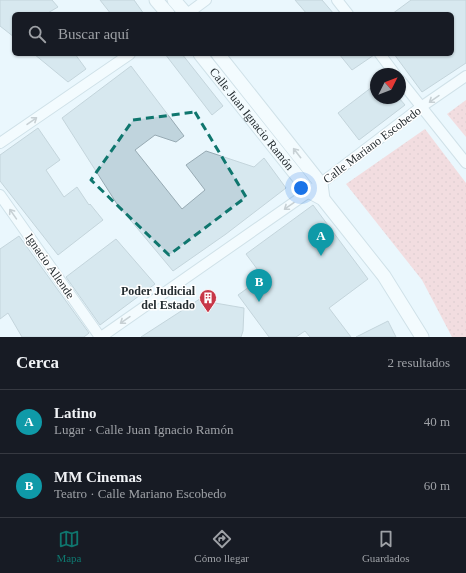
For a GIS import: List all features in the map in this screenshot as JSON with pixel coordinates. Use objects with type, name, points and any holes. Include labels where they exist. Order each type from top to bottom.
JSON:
[{"type":"street","points":[[156,0],[166,12]]},
{"type":"street","points":[[174,0],[184,12]]},
{"type":"street","points":[[189,12],[206,0]]},
{"type":"street","points":[[337,0],[346,12]]},
{"type":"street","points":[[0,143],[127,56]]},
{"type":"street","name":"Calle Juan Ignacio Ramón","points":[[202,56],[310,192],[323,199],[384,276],[422,337]]},
{"type":"street","name":"Calle Juan Ignacio Ramón","points":[[220,56],[321,184]]},
{"type":"street","points":[[382,56],[390,68]]},
{"type":"street","name":"Calle Mariano Escobedo","points":[[101,337],[310,192],[421,107],[466,76]]},
{"type":"street","points":[[406,88],[466,163]]},
{"type":"street","points":[[321,184],[323,199]]},
{"type":"street","name":"Ignacio Allende","points":[[0,195],[101,337]]},
{"type":"highlighted area","points":[[195,112],[246,197],[169,255],[91,180],[133,120]]},
{"type":"shaded area","points":[[466,100],[466,137],[447,114]]},
{"type":"shaded area","points":[[425,129],[466,183],[466,337],[452,337],[422,280],[346,184]]},
{"type":"building","points":[[0,0],[52,0],[58,7],[49,12],[12,12],[12,35],[0,26]]},
{"type":"building","points":[[100,0],[134,0],[143,12],[109,12]]},
{"type":"building","points":[[295,0],[322,0],[332,12],[305,12]]},
{"type":"building","points":[[411,0],[466,0],[466,63],[422,92],[406,70],[406,68],[404,68],[395,56],[454,56],[454,12],[395,12]]},
{"type":"building","points":[[36,56],[76,56],[86,69],[68,82]]},
{"type":"building","points":[[167,56],[184,56],[223,106],[212,115]]},
{"type":"building","points":[[341,56],[373,56],[352,70]]},
{"type":"building","points":[[131,66],[184,136],[176,142],[155,135],[135,150],[182,209],[205,190],[186,165],[206,151],[254,167],[264,158],[286,188],[226,234],[173,271],[117,204],[62,118]]},
{"type":"building","points":[[370,89],[370,104],[405,105],[359,140],[338,113]]},
{"type":"building","points":[[38,128],[60,160],[46,170],[64,197],[77,187],[89,205],[90,204],[103,220],[58,255],[0,181],[0,155]]},
{"type":"building","points":[[313,205],[368,279],[329,308],[351,337],[310,337],[305,331],[296,337],[269,337],[238,295],[263,277],[246,254]]},
{"type":"building","points":[[19,236],[89,333],[84,337],[22,337],[8,313],[0,319],[0,249]]},
{"type":"building","points":[[116,239],[155,284],[100,325],[66,277]]},
{"type":"building","name":"Poder Judicial del Estado","points":[[209,293],[215,303],[244,308],[243,331],[241,337],[141,337]]},
{"type":"building","points":[[388,321],[396,337],[356,337]]},
{"type":"place","name":"Latino","points":[[321,256]]},
{"type":"place","name":"MM Cinemas","points":[[259,302]]},
{"type":"place","name":"Poder Judicial del Estado","points":[[208,313]]}]
